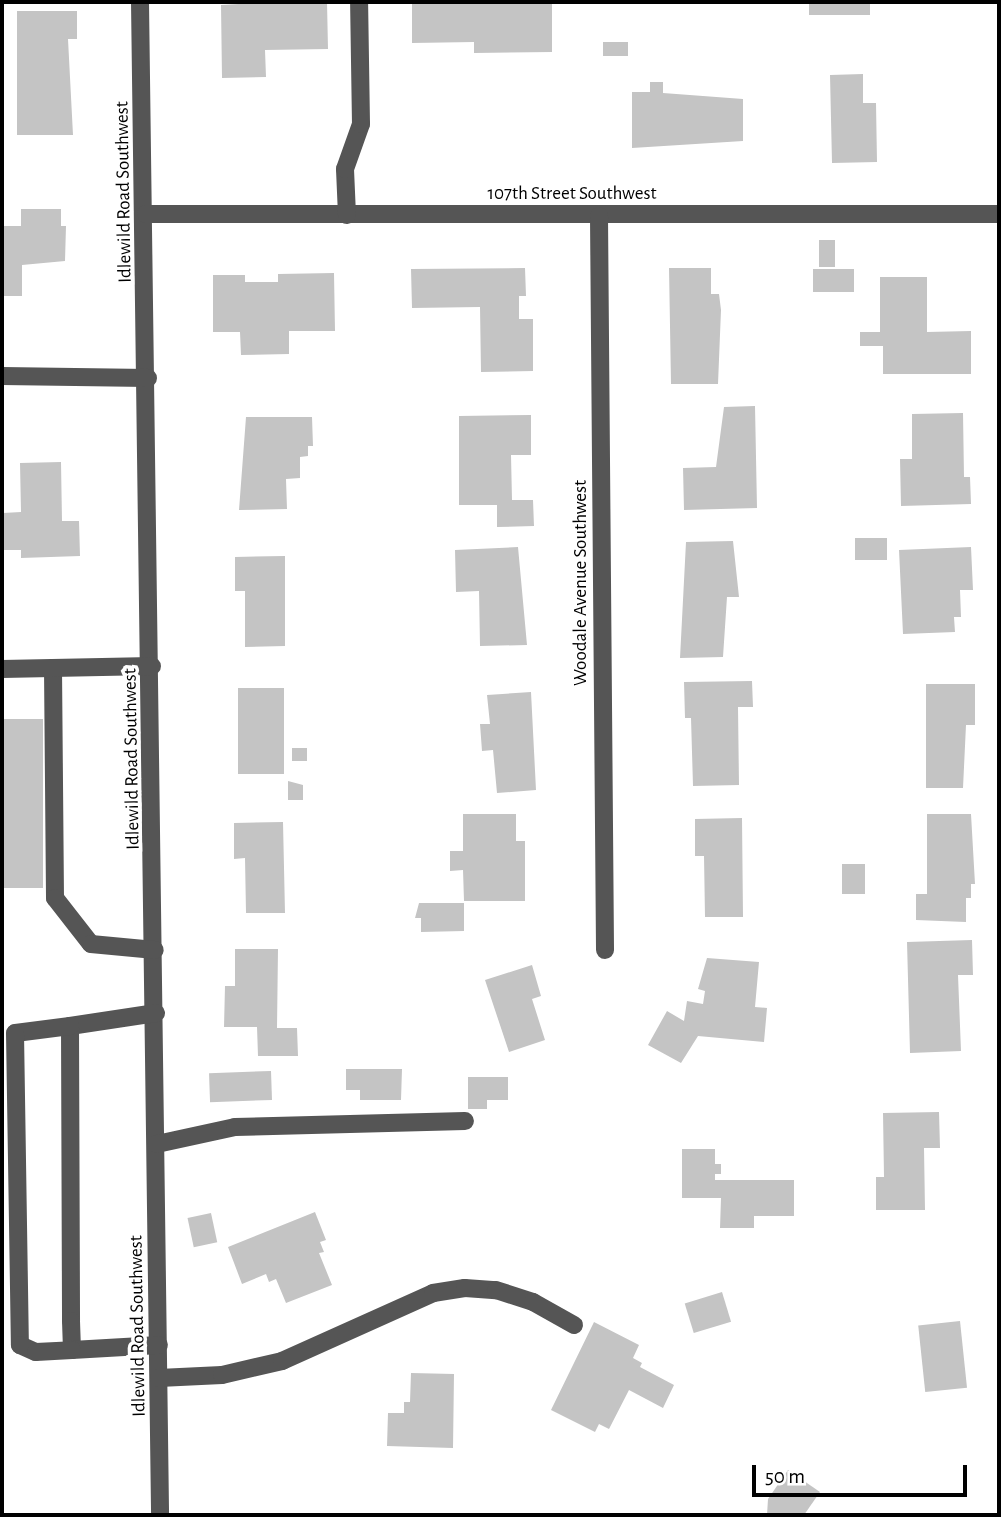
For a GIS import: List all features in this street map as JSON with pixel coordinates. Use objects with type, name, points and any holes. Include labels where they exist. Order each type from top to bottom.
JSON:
[{"type":"street","name":"Idlewild Road Southwest","points":[[141,2],[152,666],[160,1515]]},
{"type":"street","points":[[348,215],[345,169],[361,124],[359,2]]},
{"type":"street","name":"107th Street Southwest","points":[[146,214],[999,214]]},
{"type":"street","name":"Woodale Avenue Southwest","points":[[599,216],[605,950]]},
{"type":"street","points":[[2,376],[148,378]]},
{"type":"street","points":[[2,669],[152,666]]},
{"type":"street","points":[[53,668],[55,898],[91,944],[155,950]]},
{"type":"street","points":[[156,1013],[15,1032],[20,1345],[36,1352],[159,1345]]},
{"type":"street","points":[[70,1026],[72,1350]]},
{"type":"street","points":[[157,1144],[235,1127],[465,1121]]},
{"type":"street","points":[[159,1378],[222,1376],[282,1361],[433,1293],[465,1288],[508,1294],[574,1325]]},
{"type":"building","points":[[327,2],[328,49],[265,50],[266,77],[222,78],[221,5]]},
{"type":"building","points":[[552,2],[552,52],[474,53],[474,42],[412,43],[412,3]]},
{"type":"building","points":[[809,2],[870,2],[870,15],[809,15]]},
{"type":"building","points":[[17,11],[77,11],[77,39],[68,39],[73,135],[17,135]]},
{"type":"building","points":[[603,42],[628,42],[628,56],[603,56]]},
{"type":"building","points":[[863,74],[863,103],[876,103],[877,162],[832,163],[830,75]]},
{"type":"building","points":[[650,82],[663,82],[663,93],[743,99],[743,141],[632,148],[632,92],[650,92]]},
{"type":"building","points":[[21,209],[61,209],[61,226],[66,226],[65,261],[22,265],[22,296],[2,296],[2,226],[21,226]]},
{"type":"building","points":[[819,240],[835,240],[835,267],[819,267]]},
{"type":"building","points":[[525,268],[526,296],[519,296],[519,319],[533,319],[533,371],[481,372],[480,307],[412,308],[411,269]]},
{"type":"building","points":[[669,268],[711,268],[711,294],[719,294],[721,310],[718,384],[671,384]]},
{"type":"building","points":[[813,269],[854,269],[854,292],[813,292]]},
{"type":"building","points":[[334,273],[335,331],[289,331],[289,354],[241,355],[240,332],[213,332],[213,275],[245,275],[245,282],[278,282],[278,274]]},
{"type":"building","points":[[880,277],[927,277],[927,332],[971,331],[971,374],[883,374],[883,346],[860,346],[860,332],[880,332]]},
{"type":"building","points":[[755,406],[757,508],[684,510],[683,468],[716,467],[724,407]]},
{"type":"building","points":[[963,413],[964,477],[970,477],[971,504],[901,506],[900,459],[912,459],[912,414]]},
{"type":"building","points":[[531,415],[531,455],[511,455],[512,500],[533,500],[534,526],[497,527],[497,505],[459,505],[459,416]]},
{"type":"building","points":[[246,417],[312,417],[313,446],[308,446],[308,456],[300,457],[300,478],[286,479],[287,509],[239,510]]},
{"type":"building","points":[[61,462],[62,521],[79,521],[80,556],[21,558],[21,550],[3,550],[3,513],[21,512],[20,463]]},
{"type":"building","points":[[855,538],[887,538],[887,560],[855,560]]},
{"type":"building","points":[[733,541],[739,597],[727,597],[723,657],[680,658],[686,542]]},
{"type":"building","points":[[518,547],[527,645],[480,646],[479,591],[456,592],[455,550]]},
{"type":"building","points":[[971,547],[973,590],[960,590],[961,617],[954,617],[955,632],[903,634],[899,550]]},
{"type":"building","points":[[285,556],[285,646],[245,647],[245,591],[235,591],[235,557]]},
{"type":"building","points":[[752,681],[753,707],[738,707],[739,785],[693,786],[691,718],[685,718],[684,682]]},
{"type":"building","points":[[926,684],[975,684],[975,725],[966,725],[963,788],[926,788]]},
{"type":"building","points":[[238,688],[284,688],[284,774],[238,774]]},
{"type":"building","points":[[531,692],[536,790],[497,793],[493,750],[482,751],[480,724],[490,724],[487,695]]},
{"type":"building","points":[[2,719],[43,719],[43,888],[2,888]]},
{"type":"building","points":[[292,748],[307,748],[307,761],[292,761]]},
{"type":"building","points":[[288,781],[303,785],[303,800],[288,800]]},
{"type":"building","points":[[463,814],[516,814],[516,841],[525,841],[525,901],[464,901],[463,870],[450,871],[450,851],[463,851]]},
{"type":"building","points":[[927,814],[971,814],[975,884],[971,884],[971,898],[966,898],[966,922],[916,920],[916,894],[927,894]]},
{"type":"building","points":[[742,818],[743,917],[705,917],[704,856],[695,856],[695,819]]},
{"type":"building","points":[[283,822],[285,913],[246,913],[245,858],[234,859],[234,823]]},
{"type":"building","points":[[842,864],[865,864],[865,894],[842,894]]},
{"type":"building","points":[[419,903],[464,903],[464,931],[421,932],[421,918],[415,918]]},
{"type":"building","points":[[972,940],[973,975],[958,975],[961,1051],[910,1053],[907,942]]},
{"type":"building","points":[[235,949],[278,949],[277,1028],[297,1028],[298,1056],[258,1056],[257,1027],[224,1027],[225,986],[235,986]]},
{"type":"building","points":[[707,958],[759,962],[755,1007],[767,1008],[764,1042],[698,1036],[681,1063],[648,1045],[667,1011],[684,1021],[687,1001],[703,1004],[705,991],[698,989]]},
{"type":"building","points":[[532,965],[541,996],[532,999],[545,1040],[509,1052],[485,980]]},
{"type":"building","points":[[346,1069],[402,1069],[401,1100],[360,1100],[360,1090],[346,1090]]},
{"type":"building","points":[[271,1071],[272,1100],[210,1102],[209,1073]]},
{"type":"building","points":[[468,1077],[508,1077],[508,1100],[487,1100],[487,1109],[468,1109]]},
{"type":"building","points":[[939,1112],[940,1148],[924,1148],[925,1210],[876,1210],[876,1177],[884,1177],[883,1113]]},
{"type":"building","points":[[682,1149],[715,1149],[715,1164],[721,1164],[721,1174],[715,1174],[715,1180],[794,1180],[794,1216],[754,1216],[754,1228],[720,1228],[721,1198],[682,1198]]},
{"type":"building","points":[[315,1212],[326,1240],[320,1242],[324,1252],[319,1253],[332,1285],[286,1303],[276,1279],[269,1282],[266,1274],[242,1284],[228,1247]]},
{"type":"building","points":[[211,1213],[217,1242],[194,1247],[188,1218]]},
{"type":"building","points":[[722,1292],[731,1322],[694,1333],[685,1303]]},
{"type":"building","points":[[960,1321],[967,1388],[925,1392],[918,1325]]},
{"type":"building","points":[[594,1322],[639,1345],[633,1358],[642,1363],[640,1367],[674,1385],[663,1408],[629,1390],[609,1429],[599,1424],[595,1432],[551,1410]]},
{"type":"building","points":[[411,1373],[454,1374],[453,1448],[387,1446],[388,1413],[404,1413],[404,1402],[410,1402]]},
{"type":"building","points":[[788,1470],[820,1492],[804,1515],[767,1515],[768,1499]]}]
